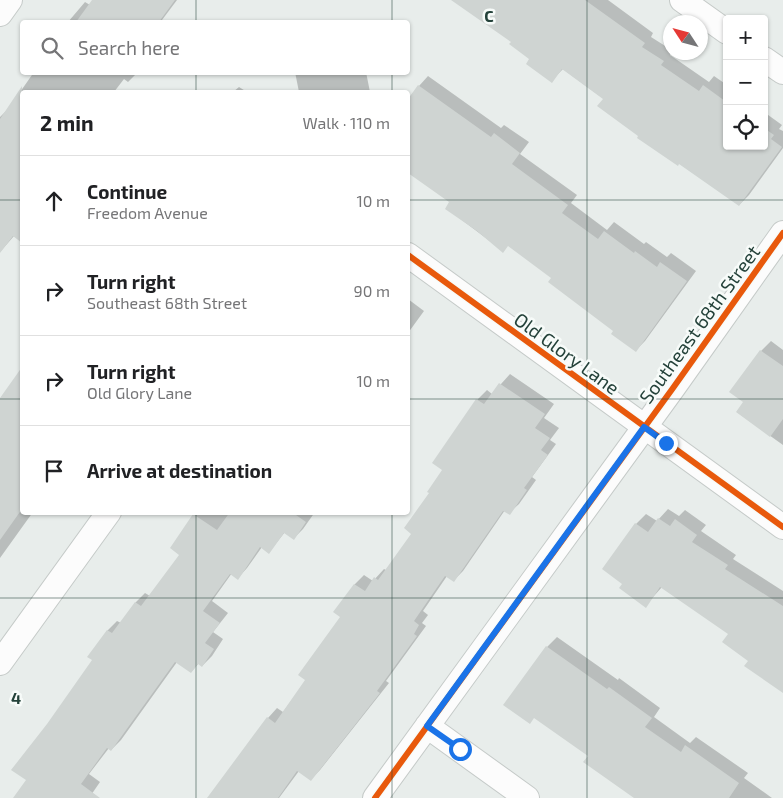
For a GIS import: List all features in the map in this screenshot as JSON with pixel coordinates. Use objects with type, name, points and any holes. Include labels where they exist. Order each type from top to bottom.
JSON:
[{"type":"street","points":[[0,14],[10,0]]},
{"type":"street","points":[[682,0],[723,29]]},
{"type":"street","points":[[765,60],[783,72]]},
{"type":"street","name":"Southeast 68th Street","points":[[375,798],[783,232]]},
{"type":"street","name":"Old Glory Lane","points":[[410,257],[783,527]]},
{"type":"street","points":[[0,664],[108,515]]},
{"type":"street","points":[[427,726],[527,798]]},
{"type":"building","points":[[92,0],[175,0],[160,20],[77,20]]},
{"type":"building","points":[[451,0],[585,0],[645,43],[642,47],[664,61],[661,65],[699,91],[703,85],[723,100],[723,150],[768,150],[768,131],[774,135],[771,139],[782,147],[739,206],[679,164],[678,166],[637,138],[638,136],[597,106],[603,99],[562,69],[552,83],[526,64],[529,59],[509,44],[511,42]]},
{"type":"building","points":[[418,85],[491,137],[494,133],[520,153],[512,164],[568,205],[562,213],[598,239],[604,231],[657,267],[660,262],[687,281],[636,352],[611,334],[613,331],[548,282],[551,278],[508,246],[503,253],[477,231],[445,209],[449,202],[410,174],[410,96]]},
{"type":"building","points":[[22,86],[22,90],[20,90],[20,241],[13,236],[0,253],[0,119]]},
{"type":"building","points":[[760,350],[783,366],[783,419],[770,437],[736,412],[743,402],[729,392]]},
{"type":"building","points":[[20,370],[20,512],[0,540],[0,398]]},
{"type":"building","points":[[499,383],[545,414],[535,428],[550,438],[541,450],[548,455],[524,488],[527,490],[510,515],[503,511],[454,582],[445,576],[414,621],[419,625],[414,634],[417,636],[377,691],[380,693],[311,781],[297,771],[278,798],[207,798],[267,717],[275,723],[305,680],[298,675],[340,617],[333,612],[354,584],[365,591],[374,577],[378,580],[411,534],[404,528],[429,493],[427,492],[442,470],[432,463],[476,399],[484,404]]},
{"type":"building","points":[[192,515],[217,530],[228,515],[296,515],[306,522],[294,540],[284,533],[269,554],[260,547],[238,580],[230,574],[203,611],[220,623],[205,643],[214,649],[202,667],[198,664],[191,673],[175,662],[111,751],[107,748],[81,784],[100,798],[13,798],[26,780],[11,770],[47,724],[92,660],[87,657],[107,630],[112,633],[135,602],[141,606],[179,555],[170,548]]},
{"type":"building","points":[[658,518],[670,526],[675,519],[697,535],[692,542],[728,565],[725,569],[783,606],[783,693],[744,666],[748,661],[722,642],[728,634],[660,587],[646,608],[619,588],[622,584],[602,569],[635,523],[648,532]]},
{"type":"building","points":[[546,646],[652,718],[645,727],[681,752],[685,745],[739,783],[729,798],[634,798],[583,762],[588,756],[534,718],[530,724],[503,705]]},
{"type":"cycle path","points":[[375,798],[673,388],[783,233]]},
{"type":"cycle path","points":[[410,256],[783,527]]},
{"type":"route","points":[[460,749],[427,726],[644,427],[666,443]]}]
